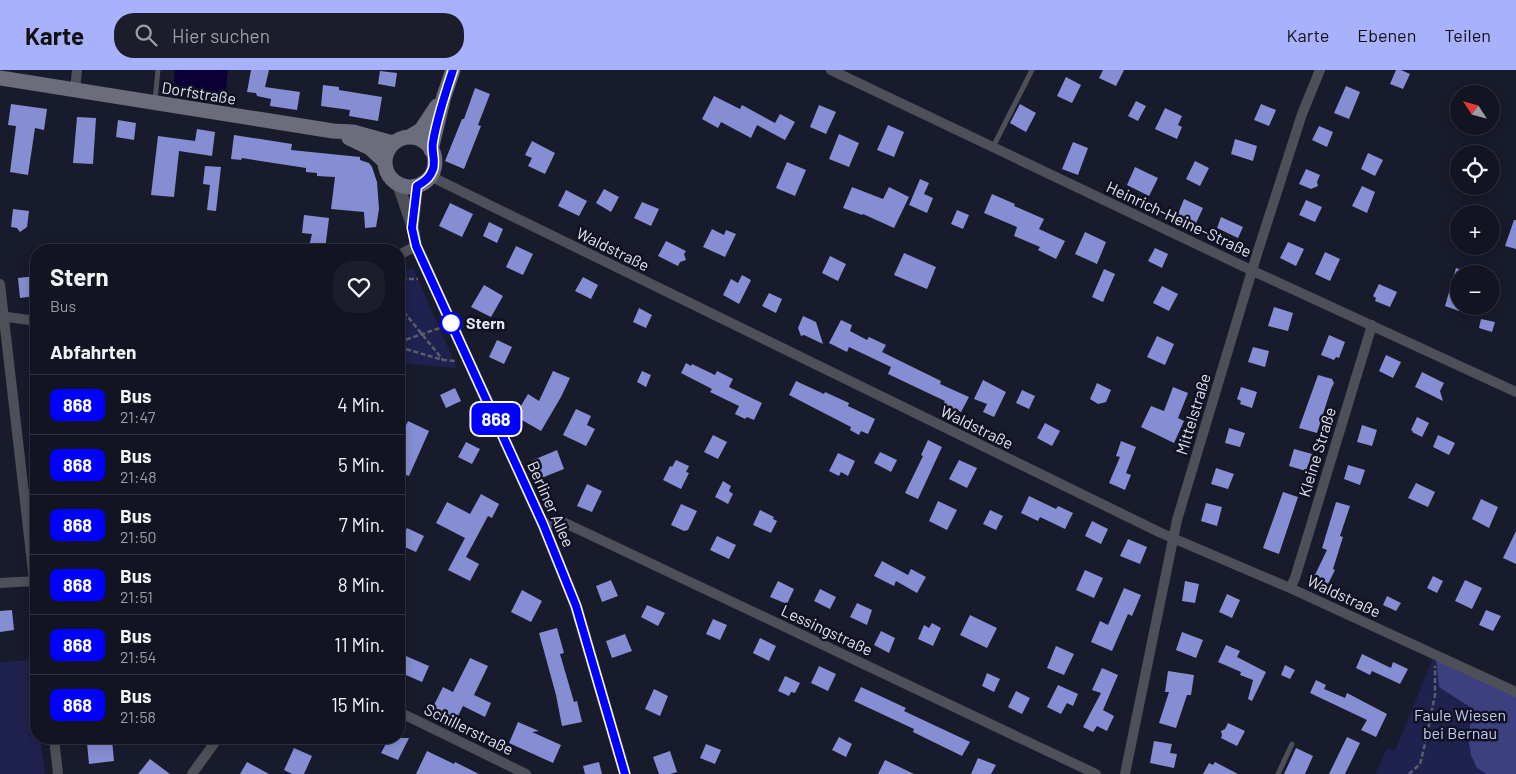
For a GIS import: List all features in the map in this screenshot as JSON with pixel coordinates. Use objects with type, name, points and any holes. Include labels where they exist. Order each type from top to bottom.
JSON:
[{"type":"main road","points":[[444,96],[421,130],[393,143],[388,149],[385,162],[388,174],[398,184],[410,187],[417,186],[430,176],[434,164],[432,150],[444,96],[453,70]]},
{"type":"main road","name":"Dorfstraße","points":[[0,78],[76,79],[154,103],[333,131],[353,132],[393,143]]},
{"type":"main road","name":"Dorfstraße","points":[[333,131],[370,148],[385,162]]},
{"type":"main road","points":[[409,137],[422,140],[432,150]]},
{"type":"street","name":"Heinrich-Heine-Straße","points":[[831,70],[1253,271],[1516,392]]},
{"type":"street","name":"Mittelstraße","points":[[1125,774],[1177,520],[1302,114],[1320,70]]},
{"type":"street","name":"Waldstraße","points":[[430,176],[1173,538],[1290,588],[1516,692]]},
{"type":"street","name":"Berliner Allee","points":[[398,184],[416,246],[543,524],[576,606],[625,774]]},
{"type":"street","name":"Berliner Allee","points":[[412,228],[417,186]]},
{"type":"street","points":[[405,252],[416,246]]},
{"type":"street","points":[[0,284],[2,316],[12,377],[30,537]]},
{"type":"street","points":[[2,316],[30,320]]},
{"type":"street","name":"Kleine Straße","points":[[1290,588],[1295,578],[1372,325]]},
{"type":"street","name":"Lessingstraße","points":[[543,524],[563,522],[1096,774]]},
{"type":"street","points":[[0,584],[30,581]]},
{"type":"street","name":"Schillerstraße","points":[[405,715],[526,774]]},
{"type":"street","points":[[55,744],[58,774]]},
{"type":"street","points":[[192,774],[214,744]]},
{"type":"lane","points":[[154,103],[158,70]]},
{"type":"lane","points":[[993,147],[1032,70]]},
{"type":"lane","points":[[1278,774],[1292,744]]},
{"type":"path","points":[[405,279],[419,279]]},
{"type":"path","points":[[405,313],[443,360]]},
{"type":"path","points":[[405,340],[440,328]]},
{"type":"path","points":[[405,349],[443,360],[456,361]]},
{"type":"path","points":[[1409,774],[1421,761],[1432,713],[1435,695],[1435,654]]},
{"type":"green space","points":[[413,268],[457,368],[405,364],[405,271]]},
{"type":"green space","name":"Faule Wiesen bei Bernau","points":[[1433,658],[1516,697],[1516,774],[1376,774],[1387,748],[1395,751]]},
{"type":"green space","points":[[30,660],[30,744],[41,744],[45,774],[0,774],[0,662]]},
{"type":"shaded area","points":[[175,70],[228,70],[225,96],[173,89]]},
{"type":"shaded area","points":[[1436,659],[1516,695],[1516,774],[1486,774],[1477,768],[1471,755],[1468,737],[1473,709],[1439,687]]},
{"type":"building","points":[[251,70],[269,70],[265,87],[300,92],[297,110],[270,106],[271,99],[257,96],[256,93],[247,92]]},
{"type":"building","points":[[1103,70],[1124,70],[1116,86],[1099,78]]},
{"type":"building","points":[[1396,70],[1410,74],[1403,89],[1390,84]]},
{"type":"building","points":[[380,71],[397,73],[395,87],[378,84]]},
{"type":"building","points":[[1066,77],[1081,85],[1072,103],[1057,96]]},
{"type":"building","points":[[323,85],[339,87],[339,90],[382,97],[378,121],[349,116],[350,110],[321,106]]},
{"type":"building","points":[[1346,86],[1360,92],[1349,119],[1334,113]]},
{"type":"building","points":[[475,88],[490,94],[478,125],[481,126],[464,169],[445,161],[462,119],[464,119]]},
{"type":"building","points":[[714,96],[740,109],[742,105],[775,123],[780,114],[795,122],[785,140],[757,125],[751,138],[721,122],[718,128],[702,119]]},
{"type":"building","points":[[1136,101],[1146,106],[1138,121],[1128,116]]},
{"type":"building","points":[[11,104],[47,109],[44,130],[35,128],[28,175],[10,172],[16,126],[8,125]]},
{"type":"building","points":[[1020,104],[1036,113],[1026,132],[1010,123]]},
{"type":"building","points":[[1261,104],[1276,110],[1269,126],[1254,120]]},
{"type":"building","points":[[819,105],[836,112],[826,134],[810,127]]},
{"type":"building","points":[[1165,108],[1182,116],[1178,125],[1182,127],[1177,139],[1155,129]]},
{"type":"building","points":[[77,117],[96,118],[93,164],[73,163]]},
{"type":"building","points":[[118,120],[136,123],[134,140],[116,137]]},
{"type":"building","points":[[888,125],[904,132],[894,157],[877,150]]},
{"type":"building","points":[[1319,126],[1333,132],[1327,147],[1312,140]]},
{"type":"building","points":[[197,129],[215,132],[212,156],[179,151],[174,197],[151,195],[158,136],[195,141]]},
{"type":"building","points":[[839,134],[859,143],[849,167],[829,159]]},
{"type":"building","points":[[234,135],[292,144],[291,150],[360,157],[360,160],[369,163],[372,167],[377,182],[379,209],[376,227],[365,228],[364,212],[331,209],[335,177],[317,176],[317,173],[306,172],[306,168],[242,158],[241,160],[231,159]]},
{"type":"building","points":[[1235,139],[1257,146],[1253,161],[1231,154]]},
{"type":"building","points":[[532,141],[555,153],[545,174],[528,166],[532,158],[525,155]]},
{"type":"building","points":[[1073,142],[1088,148],[1078,175],[1062,169]]},
{"type":"building","points":[[1368,153],[1383,160],[1375,176],[1361,169]]},
{"type":"building","points":[[1195,161],[1209,168],[1200,186],[1186,179]]},
{"type":"building","points":[[787,162],[806,170],[795,196],[776,188]]},
{"type":"building","points":[[205,166],[221,167],[216,211],[207,210],[210,185],[203,184]]},
{"type":"building","points":[[1135,167],[1158,178],[1149,196],[1127,185]]},
{"type":"building","points":[[1306,169],[1320,175],[1317,182],[1318,186],[1311,189],[1299,184]]},
{"type":"building","points":[[920,179],[929,183],[924,194],[933,198],[927,213],[909,205]]},
{"type":"building","points":[[1362,186],[1375,192],[1367,213],[1352,206]]},
{"type":"building","points":[[852,187],[883,199],[889,187],[909,197],[894,228],[863,214],[843,208]]},
{"type":"building","points":[[604,189],[619,197],[611,212],[596,203]]},
{"type":"building","points":[[566,190],[587,201],[579,216],[558,206]]},
{"type":"building","points":[[992,194],[1044,219],[1039,229],[1065,241],[1056,259],[1038,250],[1040,247],[1014,236],[1017,227],[984,213]]},
{"type":"building","points":[[1184,199],[1203,208],[1196,223],[1178,214]]},
{"type":"building","points":[[1306,200],[1322,207],[1315,222],[1299,215]]},
{"type":"building","points":[[642,202],[659,209],[651,226],[634,218]]},
{"type":"building","points":[[450,203],[473,214],[462,237],[439,226]]},
{"type":"building","points":[[13,209],[29,211],[27,227],[20,232],[17,228],[11,227]]},
{"type":"building","points":[[957,210],[969,215],[963,229],[951,224]]},
{"type":"building","points":[[304,215],[329,218],[326,244],[310,244],[312,234],[302,233]]},
{"type":"building","points":[[1221,217],[1243,227],[1238,238],[1217,228]]},
{"type":"building","points":[[1514,220],[1516,220],[1516,249],[1505,246]]},
{"type":"building","points":[[489,222],[503,229],[497,243],[483,236]]},
{"type":"building","points":[[712,229],[724,235],[726,230],[736,234],[725,257],[703,247]]},
{"type":"building","points":[[1085,232],[1106,242],[1097,264],[1075,254]]},
{"type":"building","points":[[666,241],[686,251],[684,254],[686,260],[680,262],[678,266],[658,256]]},
{"type":"building","points":[[1288,242],[1304,249],[1296,266],[1280,258]]},
{"type":"building","points":[[516,246],[533,254],[523,275],[506,267]]},
{"type":"building","points":[[1155,248],[1168,254],[1162,268],[1148,261]]},
{"type":"building","points":[[1325,252],[1340,259],[1330,281],[1315,274]]},
{"type":"building","points":[[904,253],[936,267],[927,289],[894,275]]},
{"type":"building","points":[[830,256],[846,264],[838,281],[822,273]]},
{"type":"building","points":[[1104,269],[1115,274],[1103,302],[1092,297]]},
{"type":"building","points":[[742,275],[751,280],[739,304],[723,295],[731,279],[738,283]]},
{"type":"building","points":[[30,277],[30,297],[20,298],[18,278]]},
{"type":"building","points":[[583,277],[598,285],[591,299],[575,291]]},
{"type":"building","points":[[1379,284],[1397,292],[1390,307],[1375,301],[1376,298],[1373,296]]},
{"type":"building","points":[[484,285],[503,296],[491,317],[471,307]]},
{"type":"building","points":[[1162,286],[1178,294],[1169,311],[1153,303]]},
{"type":"building","points":[[1450,289],[1450,308],[1445,306]]},
{"type":"building","points":[[769,293],[782,299],[776,313],[762,306]]},
{"type":"building","points":[[1274,307],[1293,313],[1288,331],[1268,326]]},
{"type":"building","points":[[639,308],[652,315],[646,328],[633,322]]},
{"type":"building","points":[[803,316],[816,322],[823,344],[804,335],[801,336],[798,328]]},
{"type":"building","points":[[1481,319],[1495,322],[1492,332],[1479,328]]},
{"type":"building","points":[[841,320],[852,325],[850,331],[867,340],[869,337],[886,345],[882,352],[941,381],[940,384],[969,397],[961,412],[943,404],[945,401],[888,374],[891,367],[849,347],[847,352],[829,343]]},
{"type":"building","points":[[1329,335],[1345,342],[1339,358],[1336,357],[1334,360],[1321,355]]},
{"type":"building","points":[[1157,336],[1174,344],[1165,365],[1147,357]]},
{"type":"building","points":[[497,340],[512,347],[504,364],[489,357]]},
{"type":"building","points":[[1253,347],[1269,351],[1265,367],[1248,362]]},
{"type":"building","points":[[1386,355],[1401,362],[1393,378],[1379,371]]},
{"type":"building","points":[[686,363],[715,375],[717,371],[733,379],[729,387],[762,403],[754,420],[747,417],[745,419],[735,414],[739,406],[710,392],[712,389],[681,373]]},
{"type":"building","points":[[553,371],[570,378],[541,431],[515,416],[528,394],[539,401]]},
{"type":"building","points":[[642,371],[651,375],[646,387],[637,382]]},
{"type":"building","points":[[1422,372],[1444,383],[1440,391],[1443,401],[1415,387]]},
{"type":"building","points":[[1318,375],[1332,379],[1334,383],[1317,433],[1299,428]]},
{"type":"building","points":[[983,380],[1006,392],[994,417],[983,412],[987,404],[974,399]]},
{"type":"building","points":[[796,381],[849,403],[848,406],[875,419],[868,434],[861,431],[859,435],[850,430],[851,427],[789,395]]},
{"type":"building","points":[[1097,383],[1111,390],[1106,402],[1098,404],[1090,399]]},
{"type":"building","points":[[1173,387],[1188,393],[1178,418],[1184,421],[1174,443],[1141,427],[1151,406],[1164,411]]},
{"type":"building","points":[[1241,387],[1257,392],[1252,408],[1240,404],[1241,401],[1237,399]]},
{"type":"building","points":[[455,388],[461,401],[446,408],[440,395]]},
{"type":"building","points":[[1022,390],[1035,396],[1029,409],[1016,403]]},
{"type":"building","points":[[576,409],[591,416],[587,425],[595,429],[586,446],[563,435]]},
{"type":"building","points":[[1417,417],[1429,423],[1422,437],[1411,430]]},
{"type":"building","points":[[408,421],[429,431],[409,476],[405,474],[405,427]]},
{"type":"building","points":[[1045,423],[1060,431],[1052,446],[1037,438]]},
{"type":"building","points":[[1362,425],[1377,430],[1372,446],[1357,442]]},
{"type":"building","points":[[1229,428],[1245,433],[1240,447],[1225,443]]},
{"type":"building","points":[[713,435],[727,442],[718,459],[704,452]]},
{"type":"building","points":[[1438,435],[1455,443],[1449,455],[1433,447]]},
{"type":"building","points":[[928,440],[942,447],[918,499],[905,493],[923,456],[921,455]]},
{"type":"building","points":[[1121,441],[1136,447],[1126,473],[1131,475],[1125,490],[1109,483],[1120,457],[1116,456]]},
{"type":"building","points":[[466,442],[480,449],[472,464],[458,457]]},
{"type":"building","points":[[1294,449],[1312,454],[1306,471],[1289,466]]},
{"type":"building","points":[[557,450],[564,469],[539,479],[531,461]]},
{"type":"building","points":[[880,452],[897,460],[891,472],[874,463]]},
{"type":"building","points":[[838,453],[855,461],[848,476],[841,472],[839,476],[829,471]]},
{"type":"building","points":[[676,460],[689,466],[686,472],[689,473],[681,489],[663,480],[670,466],[672,467]]},
{"type":"building","points":[[959,460],[977,468],[967,488],[949,479]]},
{"type":"building","points":[[1348,465],[1365,470],[1360,485],[1344,479]]},
{"type":"building","points":[[1216,468],[1234,474],[1228,489],[1211,484]]},
{"type":"building","points":[[723,481],[731,486],[729,491],[733,494],[728,504],[715,497]]},
{"type":"building","points":[[1416,483],[1435,492],[1428,507],[1408,498]]},
{"type":"building","points":[[587,484],[602,491],[592,512],[577,506]]},
{"type":"building","points":[[1283,492],[1298,497],[1279,554],[1263,548]]},
{"type":"building","points":[[481,494],[499,504],[492,518],[488,516],[466,557],[479,564],[470,581],[448,570],[465,538],[436,523],[447,502],[470,514]]},
{"type":"building","points":[[1029,496],[1056,509],[1058,506],[1073,513],[1065,529],[1040,517],[1038,521],[1021,513]]},
{"type":"building","points":[[1481,499],[1498,507],[1489,528],[1472,519]]},
{"type":"building","points":[[938,501],[957,510],[947,530],[929,521]]},
{"type":"building","points":[[1336,502],[1350,506],[1340,536],[1343,537],[1333,569],[1335,570],[1327,586],[1313,579],[1327,550],[1322,548]]},
{"type":"building","points":[[1206,503],[1222,507],[1217,526],[1201,521]]},
{"type":"building","points":[[681,504],[697,511],[688,530],[684,531],[671,525]]},
{"type":"building","points":[[760,510],[774,517],[773,519],[777,521],[771,533],[753,525]]},
{"type":"building","points":[[990,510],[1003,516],[996,530],[983,524]]},
{"type":"building","points":[[1092,521],[1108,529],[1101,544],[1085,536]]},
{"type":"building","points":[[407,528],[424,536],[416,552],[405,547]]},
{"type":"building","points":[[1516,531],[1516,564],[1503,558]]},
{"type":"building","points":[[717,536],[736,545],[729,559],[710,550]]},
{"type":"building","points":[[1128,539],[1147,547],[1140,564],[1120,556]]},
{"type":"building","points":[[882,561],[908,575],[911,569],[926,577],[917,593],[896,581],[894,586],[874,576]]},
{"type":"building","points":[[1085,570],[1103,578],[1094,598],[1076,590]]},
{"type":"building","points":[[1433,576],[1443,581],[1437,593],[1427,588]]},
{"type":"building","points":[[611,580],[618,596],[602,602],[596,586]]},
{"type":"building","points":[[1465,580],[1482,588],[1472,609],[1455,601]]},
{"type":"building","points":[[778,581],[794,589],[787,604],[770,597]]},
{"type":"building","points":[[1185,581],[1199,584],[1195,603],[1182,601]]},
{"type":"building","points":[[1124,588],[1141,595],[1132,616],[1128,614],[1112,651],[1091,642],[1100,621],[1108,625]]},
{"type":"building","points":[[820,589],[836,597],[830,609],[814,601]]},
{"type":"building","points":[[522,590],[542,601],[531,622],[511,612]]},
{"type":"building","points":[[1227,594],[1240,600],[1232,618],[1219,612]]},
{"type":"building","points":[[1387,596],[1401,603],[1396,611],[1383,605]]},
{"type":"building","points":[[857,603],[872,610],[867,625],[850,617]]},
{"type":"building","points":[[647,605],[665,613],[658,626],[641,617]]},
{"type":"building","points":[[12,610],[14,630],[0,632],[0,611]]},
{"type":"building","points":[[1486,610],[1501,616],[1493,631],[1479,625]]},
{"type":"building","points":[[970,615],[997,628],[987,648],[960,635]]},
{"type":"building","points":[[713,619],[727,625],[720,640],[706,634]]},
{"type":"building","points":[[932,623],[941,628],[933,646],[918,639],[924,625],[929,628]]},
{"type":"building","points":[[557,628],[564,653],[560,654],[574,702],[577,701],[582,722],[562,726],[556,695],[539,633]]},
{"type":"building","points":[[881,631],[895,638],[889,653],[874,645]]},
{"type":"building","points":[[1182,632],[1203,640],[1196,658],[1176,650]]},
{"type":"building","points":[[625,634],[632,651],[612,658],[606,641]]},
{"type":"building","points":[[760,638],[776,646],[769,661],[753,653]]},
{"type":"building","points":[[1226,645],[1240,651],[1237,657],[1266,672],[1252,701],[1248,699],[1253,680],[1240,675],[1241,672],[1218,662]]},
{"type":"building","points":[[1056,646],[1074,654],[1064,675],[1047,668]]},
{"type":"building","points":[[1362,654],[1391,668],[1393,662],[1408,669],[1400,684],[1372,671],[1370,675],[1356,668]]},
{"type":"building","points":[[405,656],[429,666],[422,682],[405,675]]},
{"type":"building","points":[[470,658],[488,666],[474,695],[491,703],[485,717],[463,706],[456,720],[432,709],[443,687],[453,692]]},
{"type":"building","points":[[1285,665],[1295,670],[1290,679],[1281,675]]},
{"type":"building","points":[[819,666],[836,674],[828,691],[811,683]]},
{"type":"building","points":[[1102,668],[1118,675],[1103,710],[1114,716],[1107,731],[1097,726],[1093,732],[1083,727],[1101,693],[1092,690]]},
{"type":"building","points":[[1168,671],[1194,675],[1191,695],[1187,695],[1176,728],[1159,723],[1169,692],[1165,692]]},
{"type":"building","points":[[987,673],[1000,679],[994,692],[982,686]]},
{"type":"building","points":[[785,676],[800,683],[795,693],[791,692],[789,696],[778,691]]},
{"type":"building","points":[[1316,680],[1326,685],[1324,689],[1345,698],[1347,693],[1387,714],[1376,737],[1361,730],[1367,720],[1310,693]]},
{"type":"building","points":[[1058,685],[1078,694],[1073,706],[1067,703],[1061,714],[1047,707]]},
{"type":"building","points":[[861,687],[906,708],[904,711],[970,742],[962,756],[913,732],[914,729],[854,701]]},
{"type":"building","points":[[654,689],[668,696],[660,716],[645,709]]},
{"type":"building","points":[[1016,691],[1030,698],[1022,714],[1008,707]]},
{"type":"building","points":[[518,722],[539,731],[532,732],[561,745],[553,763],[509,743]]},
{"type":"building","points":[[1228,723],[1245,731],[1237,746],[1221,738],[1221,731],[1225,729]]},
{"type":"building","points":[[839,737],[852,744],[846,757],[832,750]]},
{"type":"building","points":[[1347,737],[1360,743],[1345,774],[1329,774]]},
{"type":"building","points":[[405,738],[409,738],[398,760],[381,753],[386,744],[405,744]]},
{"type":"building","points":[[1154,741],[1172,744],[1170,753],[1177,754],[1174,768],[1150,763]]},
{"type":"building","points":[[87,744],[112,744],[114,761],[89,764]]},
{"type":"building","points":[[706,744],[721,750],[715,764],[700,758]]},
{"type":"building","points":[[294,748],[312,756],[304,774],[292,774],[284,770]]},
{"type":"building","points":[[1296,748],[1313,756],[1305,774],[1284,774]]},
{"type":"building","points":[[427,751],[454,764],[455,762],[479,774],[416,774]]},
{"type":"building","points":[[670,751],[677,772],[659,774],[653,757]]},
{"type":"building","points":[[978,758],[996,765],[991,774],[971,774]]},
{"type":"building","points":[[150,759],[170,774],[138,774]]},
{"type":"building","points":[[885,760],[914,774],[878,774]]},
{"type":"building","points":[[247,762],[269,774],[240,774]]},
{"type":"building","points":[[599,762],[602,774],[585,774],[583,766]]},
{"type":"building","points":[[1215,762],[1238,774],[1203,774],[1209,763],[1213,765]]},
{"type":"bus line","name":"868","points":[[453,70],[435,130],[432,150],[434,164],[432,171],[430,176],[417,186],[412,228],[416,246],[543,524],[576,606],[625,774]]},
{"type":"place","name":"Stern","points":[[451,323]]}]
